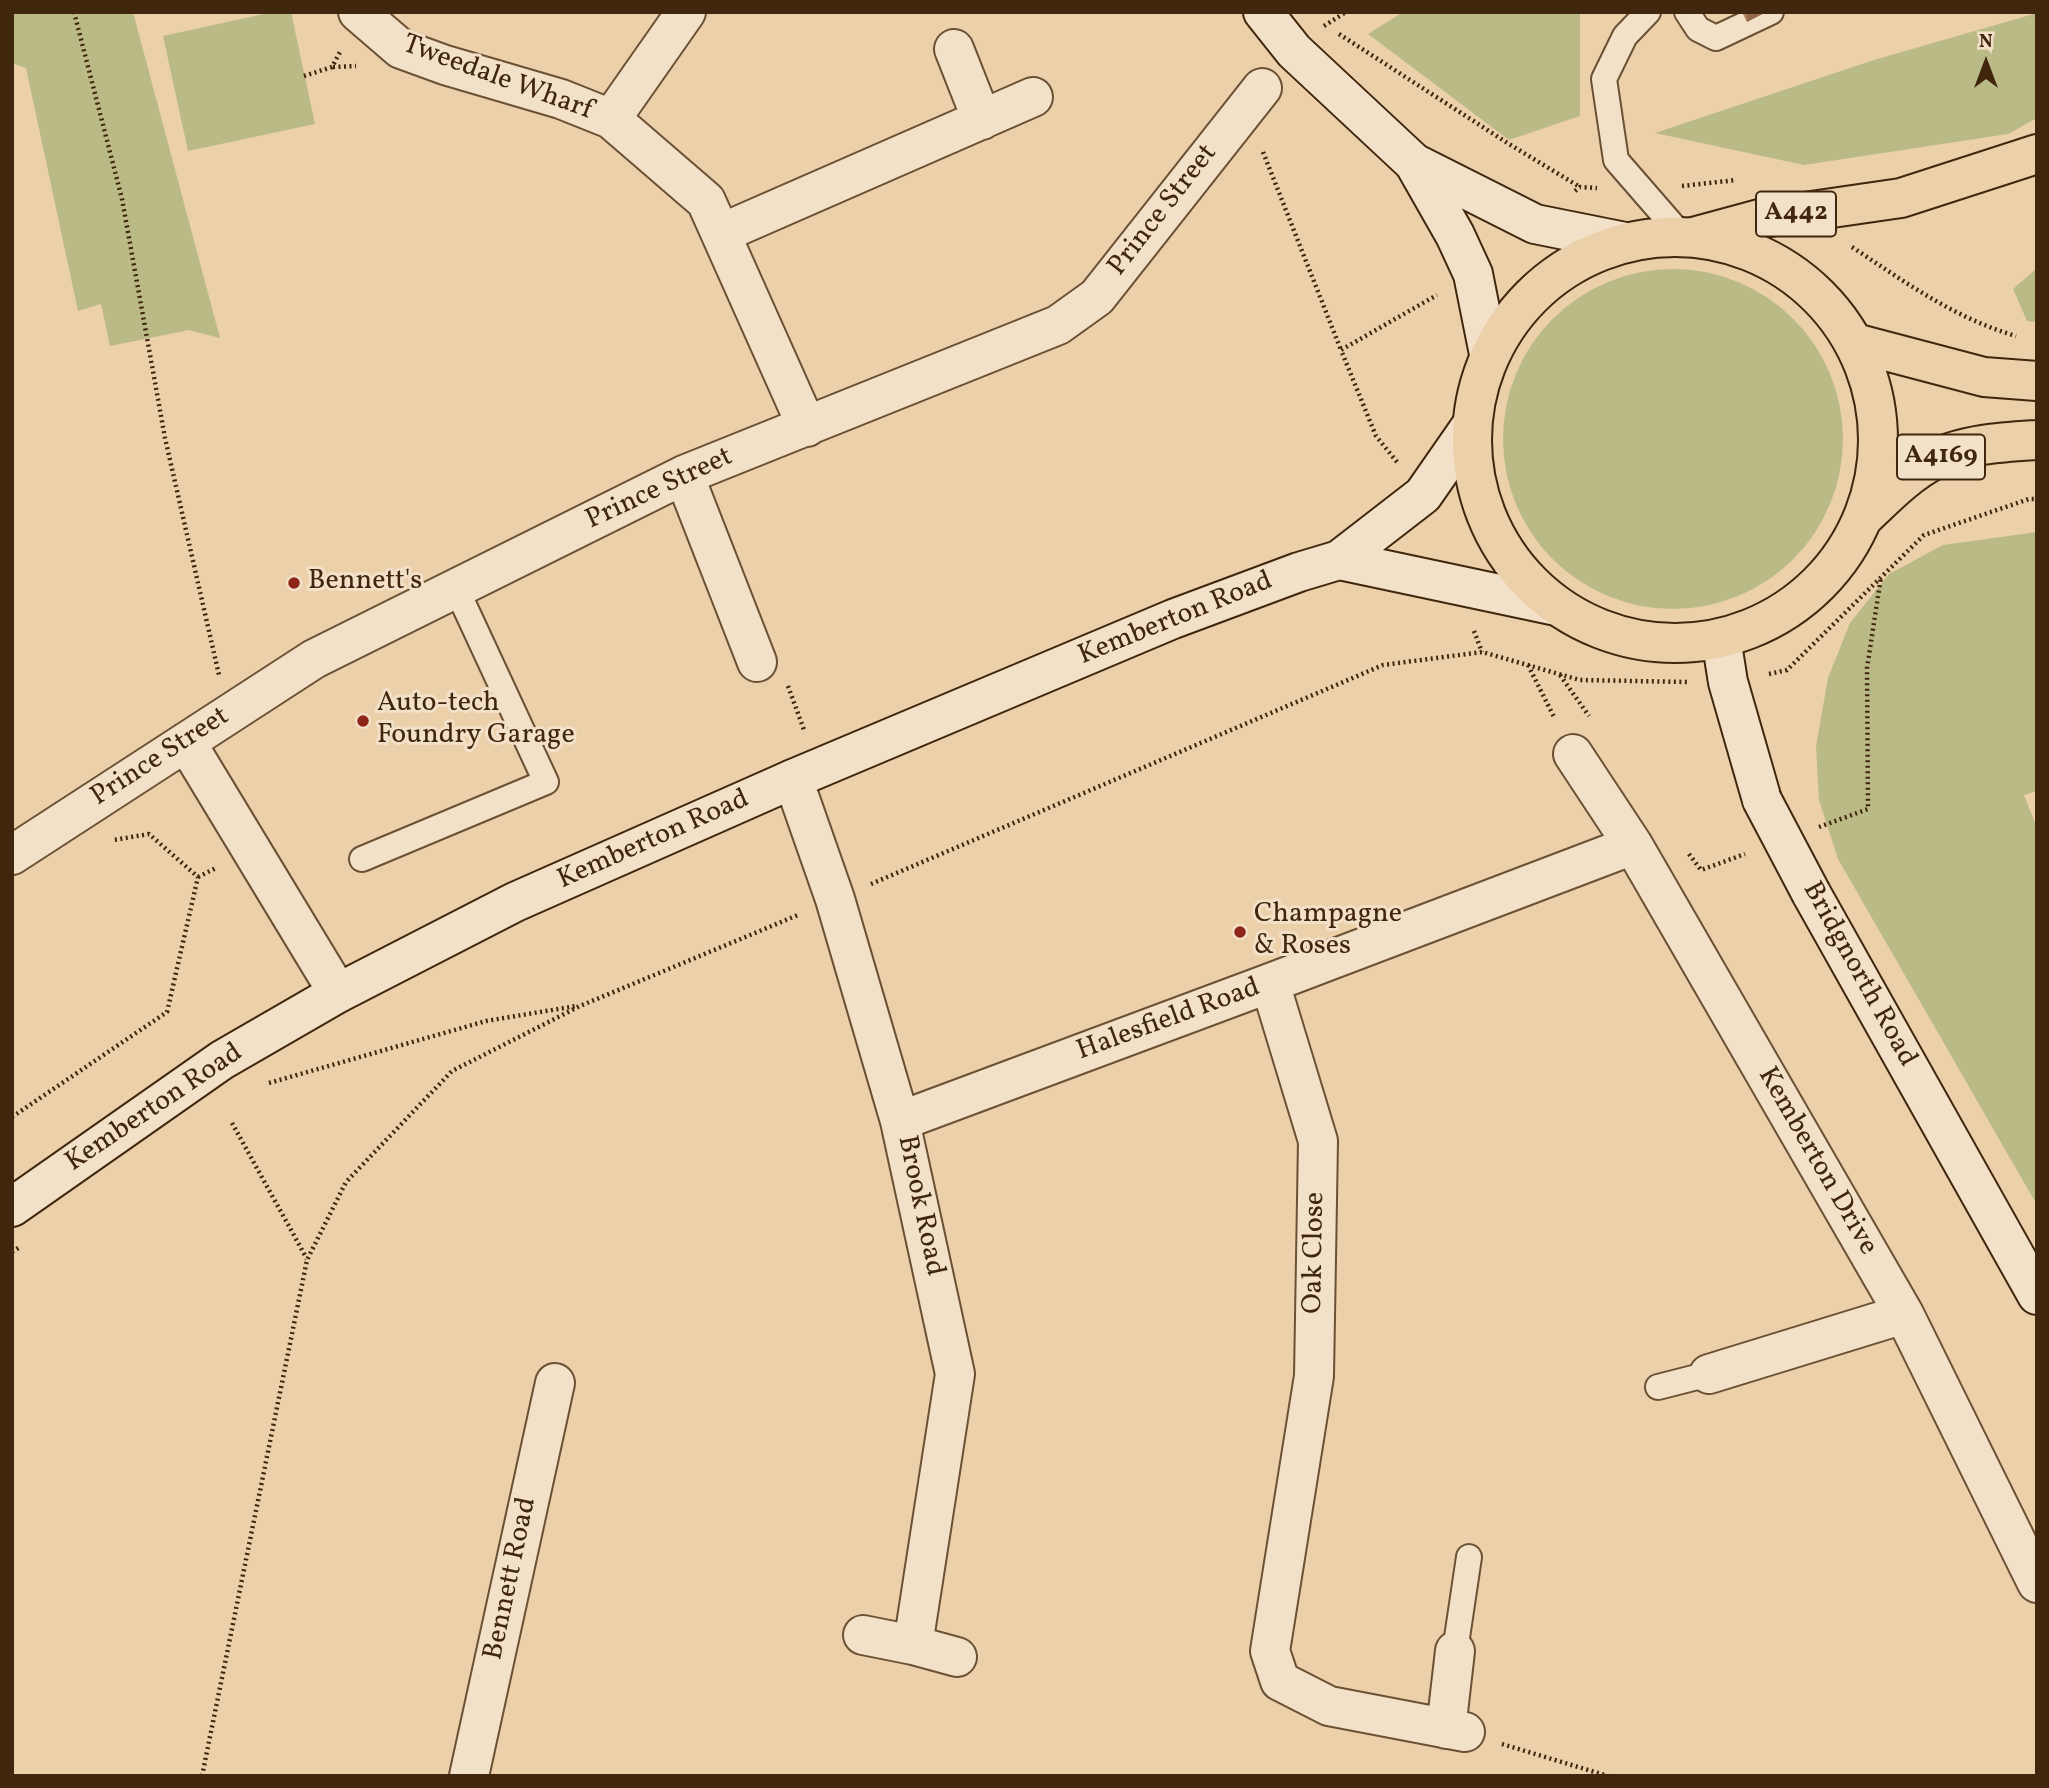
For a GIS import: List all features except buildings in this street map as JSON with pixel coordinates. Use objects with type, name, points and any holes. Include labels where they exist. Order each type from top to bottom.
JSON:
[{"type":"main road","name":"A442","points":[[1687,236],[1763,218],[1901,198],[2037,154]]},
{"type":"main road","points":[[1687,236],[1742,247],[1787,269],[1825,302],[1854,343],[1871,384],[1879,429],[1877,474],[1864,517],[1846,551],[1822,582],[1792,607],[1758,626],[1721,638],[1664,644],[1607,633],[1556,606],[1518,571],[1490,527],[1474,478],[1471,426],[1477,389],[1489,354],[1522,303],[1569,265],[1626,242],[1687,236]]},
{"type":"main road","points":[[1854,343],[1984,377],[2037,381]]},
{"type":"main road","name":"A4169","points":[[1864,517],[1897,485],[1937,458],[1986,444],[2037,440]]},
{"type":"street","name":"Tweedale Wharf","points":[[358,12],[401,49],[444,65],[561,99],[611,120],[706,201],[807,427]]},
{"type":"street","points":[[611,120],[686,12]]},
{"type":"street","points":[[1263,12],[1294,51],[1414,163],[1535,224],[1626,242]]},
{"type":"street","points":[[954,49],[982,120]]},
{"type":"street","points":[[722,233],[1033,97]]},
{"type":"street","name":"Prince Street","points":[[12,854],[314,659],[684,475],[1058,325],[1097,297],[1254,98]]},
{"type":"street","points":[[1414,163],[1455,234],[1473,274],[1489,354]]},
{"type":"street","name":"Kemberton Road","points":[[12,1207],[222,1060],[338,993],[515,902],[806,774],[1173,619],[1339,560],[1423,495],[1471,426]]},
{"type":"street","points":[[684,475],[757,662]]},
{"type":"street","name":"Kemberton Road","points":[[1339,560],[1556,606]]},
{"type":"street","name":"Bridgnorth Road","points":[[1721,638],[1728,682],[1762,800],[2037,1294]]},
{"type":"street","points":[[186,742],[338,993]]},
{"type":"street","name":"Kemberton Drive","points":[[1573,754],[1633,845],[1904,1314],[2037,1583]]},
{"type":"street","name":"Brook Road","points":[[806,774],[835,900],[900,1121],[955,1374],[913,1646]]},
{"type":"street","name":"Halesfield Road","points":[[900,1121],[1633,845]]},
{"type":"street","name":"Oak Close","points":[[1270,983],[1318,1141],[1314,1377],[1270,1651],[1280,1681],[1329,1706],[1455,1730]]},
{"type":"street","points":[[1709,1374],[1904,1314]]},
{"type":"street","name":"Bennett Road","points":[[468,1776],[555,1383]]},
{"type":"street","points":[[863,1635],[957,1657]]},
{"type":"street","points":[[1455,1651],[1455,1730]]},
{"type":"lane","points":[[1648,12],[1625,36],[1604,79],[1616,160],[1641,190],[1687,236]]},
{"type":"lane","points":[[1687,12],[1698,29],[1716,38],[1771,12]]},
{"type":"lane","points":[[362,859],[546,782],[456,588]]},
{"type":"lane","points":[[1658,1387],[1709,1374]]},
{"type":"lane","points":[[1455,1651],[1469,1558]]},
{"type":"path","points":[[74,12],[122,199],[165,438],[228,715]]},
{"type":"path","points":[[1326,25],[1580,187],[1641,190],[1737,180]]},
{"type":"path","points":[[1254,98],[1341,350],[1376,436],[1423,495]]},
{"type":"path","points":[[1535,224],[1580,187]]},
{"type":"path","points":[[1833,209],[1846,243],[1925,296],[1983,326],[2021,338]]},
{"type":"path","points":[[1341,350],[1473,274]]},
{"type":"path","points":[[202,1776],[307,1260],[346,1182],[452,1071],[580,1006],[835,900],[1383,665],[1482,652],[1580,680],[1728,682],[1787,670],[1924,536],[2029,499],[2037,499]]},
{"type":"path","points":[[1457,585],[1482,652]]},
{"type":"path","points":[[757,662],[784,671],[806,774]]},
{"type":"path","points":[[1528,665],[1573,754]]},
{"type":"path","points":[[12,1116],[167,1013],[198,877],[149,834],[108,840]]},
{"type":"path","points":[[268,1083],[486,1021],[580,1006]]},
{"type":"path","points":[[232,1124],[307,1260]]},
{"type":"path","points":[[12,1252],[23,1245]]},
{"type":"path","points":[[1455,1730],[1608,1776]]},
{"type":"green space","points":[[12,12],[133,12],[220,338],[189,330],[110,346],[101,304],[78,311],[26,68],[12,63]]},
{"type":"green space","points":[[273,12],[291,12],[315,124],[188,151],[163,36]]},
{"type":"green space","points":[[1403,12],[1580,12],[1580,116],[1509,140],[1368,34]]},
{"type":"green space","points":[[2037,13],[2037,118],[2008,134],[1804,165],[1655,133],[1874,60]]},
{"type":"green space","points":[[2037,268],[2037,322],[2027,321],[2013,289]]},
{"type":"green space","points":[[1673,269],[1706,273],[1738,282],[1767,298],[1793,319],[1814,345],[1830,374],[1839,406],[1843,439],[1839,472],[1830,504],[1814,533],[1793,559],[1767,580],[1738,596],[1706,605],[1673,609],[1640,605],[1608,596],[1579,580],[1553,559],[1532,533],[1516,504],[1507,472],[1503,439],[1507,406],[1516,374],[1532,345],[1553,319],[1579,298],[1608,282],[1640,273]]},
{"type":"green space","points":[[2037,532],[2037,791],[2024,795],[2037,828],[2037,1205],[1838,859],[1819,800],[1816,746],[1828,678],[1850,623],[1889,574],[1943,545]]},
{"type":"place","name":"Bennett's","points":[[294,583]]},
{"type":"place","name":"Auto-tech Foundry Garage","points":[[363,721]]},
{"type":"place","name":"Champagne & Roses","points":[[1240,932]]}]
